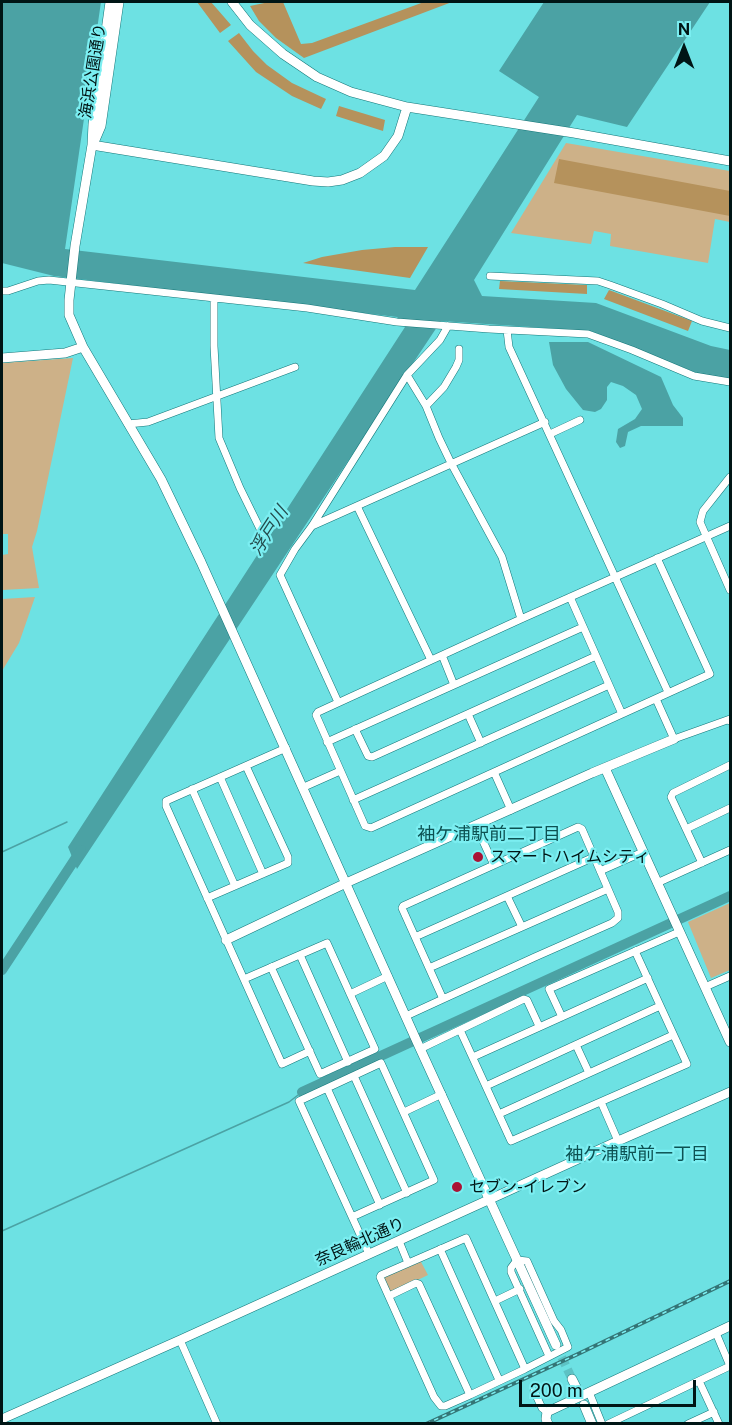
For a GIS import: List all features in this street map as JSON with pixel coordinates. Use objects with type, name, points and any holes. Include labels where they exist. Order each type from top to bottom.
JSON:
[{"type":"street","name":"海浜公園通り","points":[[110,2],[92,145],[75,246],[69,315],[83,348],[171,499],[304,786],[405,1016],[556,1345]]},
{"type":"street","name":"海浜公園通り","points":[[92,145],[101,126],[119,2]]},
{"type":"street","points":[[232,2],[250,25],[283,54],[317,77],[351,92],[407,107],[730,160]]},
{"type":"street","points":[[92,145],[313,182],[328,182],[342,180],[360,173],[384,156],[398,136],[407,107]]},
{"type":"street","points":[[490,276],[598,282],[662,304],[702,321],[730,328]]},
{"type":"street","points":[[2,291],[49,280],[307,308],[401,322],[593,335],[694,376],[730,382]]},
{"type":"street","points":[[214,298],[219,438],[264,537]]},
{"type":"street","points":[[338,702],[280,575],[407,375],[440,340],[448,326]]},
{"type":"street","points":[[507,330],[509,347],[668,692]]},
{"type":"street","points":[[2,358],[65,353],[83,348]]},
{"type":"street","points":[[426,406],[444,387],[456,367],[459,360],[459,349]]},
{"type":"street","points":[[128,424],[148,422],[295,367]]},
{"type":"street","points":[[407,375],[426,406],[451,463],[502,557],[521,619]]},
{"type":"street","points":[[550,434],[580,420]]},
{"type":"street","points":[[312,526],[544,422]]},
{"type":"street","points":[[730,477],[703,511],[699,522],[730,590]]},
{"type":"street","points":[[357,506],[431,660]]},
{"type":"street","points":[[657,558],[710,674],[370,828],[365,826],[327,742],[316,715],[318,711],[521,619],[706,536],[730,526]]},
{"type":"street","points":[[570,597],[622,714]]},
{"type":"street","points":[[327,742],[583,627]]},
{"type":"street","points":[[442,655],[454,685]]},
{"type":"street","points":[[355,729],[368,756],[372,757],[596,656]]},
{"type":"street","points":[[353,800],[609,685]]},
{"type":"street","points":[[656,699],[674,739]]},
{"type":"street","points":[[468,714],[481,743]]},
{"type":"street","points":[[226,940],[346,883],[604,768],[730,719]]},
{"type":"street","points":[[286,748],[166,801],[166,806],[282,1064],[310,1051]]},
{"type":"street","points":[[702,863],[671,797],[673,793],[730,765]]},
{"type":"street","points":[[207,898],[288,863],[288,857],[246,766]]},
{"type":"street","points":[[604,768],[730,1041]]},
{"type":"street","points":[[304,786],[340,771]]},
{"type":"street","points":[[494,772],[511,810]]},
{"type":"street","points":[[220,777],[263,874]]},
{"type":"street","points":[[192,789],[235,886]]},
{"type":"street","points":[[686,829],[730,808]]},
{"type":"street","points":[[476,826],[494,865]]},
{"type":"street","points":[[405,1016],[443,999],[612,923],[618,918],[618,912],[582,829],[578,827],[403,906],[443,999]]},
{"type":"street","points":[[657,883],[730,850]]},
{"type":"street","points":[[600,871],[643,852]]},
{"type":"street","points":[[415,937],[594,857]]},
{"type":"street","points":[[429,968],[608,889]]},
{"type":"street","points":[[507,896],[522,927]]},
{"type":"street","points":[[562,1017],[549,989],[679,932]]},
{"type":"street","points":[[244,979],[271,967],[327,943],[375,1049],[320,1074],[271,967]]},
{"type":"street","points":[[459,1030],[511,1141],[687,1065],[635,951]]},
{"type":"street","points":[[300,955],[348,1062]]},
{"type":"street","points":[[350,994],[388,976]]},
{"type":"street","points":[[705,987],[730,976]]},
{"type":"street","points":[[473,1057],[648,978]]},
{"type":"street","points":[[419,1047],[524,999],[527,1000],[539,1026]]},
{"type":"street","points":[[486,1086],[660,1006]]},
{"type":"street","points":[[499,1113],[673,1035]]},
{"type":"street","points":[[576,1045],[589,1073]]},
{"type":"street","points":[[352,1217],[435,1180],[381,1063],[299,1101],[352,1217],[369,1254]]},
{"type":"street","points":[[354,1076],[407,1193]]},
{"type":"street","points":[[327,1088],[380,1205]]},
{"type":"street","name":"奈良輪北通り","points":[[2,1419],[730,1092]]},
{"type":"street","points":[[404,1112],[442,1094]]},
{"type":"street","points":[[601,1102],[618,1141]]},
{"type":"street","points":[[525,1368],[466,1238],[381,1275],[388,1296],[434,1397],[441,1406],[470,1395],[568,1347],[527,1261],[517,1260],[511,1272],[549,1356]]},
{"type":"street","points":[[399,1241],[408,1263]]},
{"type":"street","points":[[440,1248],[499,1380]]},
{"type":"street","points":[[388,1296],[416,1283],[420,1284],[470,1395]]},
{"type":"street","points":[[495,1301],[520,1290]]},
{"type":"street","points":[[547,1412],[730,1326]]},
{"type":"street","points":[[608,1424],[730,1366],[716,1333]]},
{"type":"street","points":[[180,1340],[217,1424]]},
{"type":"street","points":[[572,1379],[578,1391]]},
{"type":"street","points":[[699,1381],[719,1424]]},
{"type":"street","points":[[534,1391],[542,1408],[547,1412]]},
{"type":"street","points":[[589,1392],[602,1424]]},
{"type":"street","points":[[584,1404],[592,1424]]},
{"type":"street","points":[[547,1412],[548,1424]]},
{"type":"street","points":[[688,1424],[714,1412]]},
{"type":"shaded area","points":[[197,2],[211,2],[231,25],[220,33]]},
{"type":"shaded area","points":[[283,2],[301,44],[312,43],[424,2],[452,2],[304,58],[276,38],[259,21],[250,6]]},
{"type":"shaded area","points":[[239,33],[267,65],[292,83],[326,99],[321,109],[292,96],[256,72],[228,41]]},
{"type":"shaded area","points":[[339,106],[385,120],[383,131],[336,116]]},
{"type":"shaded area","points":[[566,143],[730,171],[730,222],[715,219],[708,263],[610,246],[611,234],[594,231],[591,244],[511,233]]},
{"type":"shaded area","points":[[559,159],[730,191],[730,216],[554,183]]},
{"type":"shaded area","points":[[428,247],[410,278],[303,263],[362,250]]},
{"type":"shaded area","points":[[500,281],[587,285],[587,294],[499,289]]},
{"type":"shaded area","points":[[609,290],[692,321],[688,331],[604,299]]},
{"type":"shaded area","points":[[73,358],[32,547],[39,588],[2,590],[2,555],[8,554],[8,534],[2,534],[2,363]]},
{"type":"shaded area","points":[[35,597],[19,643],[2,671],[2,599]]},
{"type":"shaded area","points":[[730,903],[730,970],[711,978],[688,922]]},
{"type":"shaded area","points":[[420,1260],[428,1275],[391,1293],[388,1291],[382,1279],[384,1276]]},
{"type":"water","points":[[2,2],[101,2],[65,249],[415,290],[539,97],[499,71],[544,2],[710,2],[627,127],[577,115],[474,280],[482,296],[596,303],[711,346],[730,350],[730,379],[697,373],[591,331],[441,321],[77,869],[68,847],[405,327],[397,317],[54,276],[2,263]]},
{"type":"water","points":[[549,342],[588,342],[661,377],[673,405],[683,418],[683,426],[641,426],[628,432],[625,446],[620,448],[616,442],[618,429],[635,419],[642,409],[636,395],[623,386],[611,382],[607,387],[607,400],[601,409],[595,412],[583,410],[566,389],[553,365]]},
{"type":"waterway","points":[[2,852],[67,822]]},
{"type":"waterway","name":"浮戸川","points":[[2,970],[81,850]]},
{"type":"waterway","points":[[302,1092],[730,896]]},
{"type":"waterway","points":[[2,1231],[289,1102],[302,1092]]},
{"type":"tunnel","points":[[556,1345],[572,1379]]},
{"type":"railway","points":[[426,1424],[730,1281]]},
{"type":"place","name":"スマートハイムシティ","points":[[478,857]]},
{"type":"place","name":"セブン-イレブン","points":[[457,1187]]},
{"type":"district","name":"袖ケ浦駅前二丁目","points":[[489,834]]},
{"type":"district","name":"袖ケ浦駅前一丁目","points":[[637,1154]]}]
